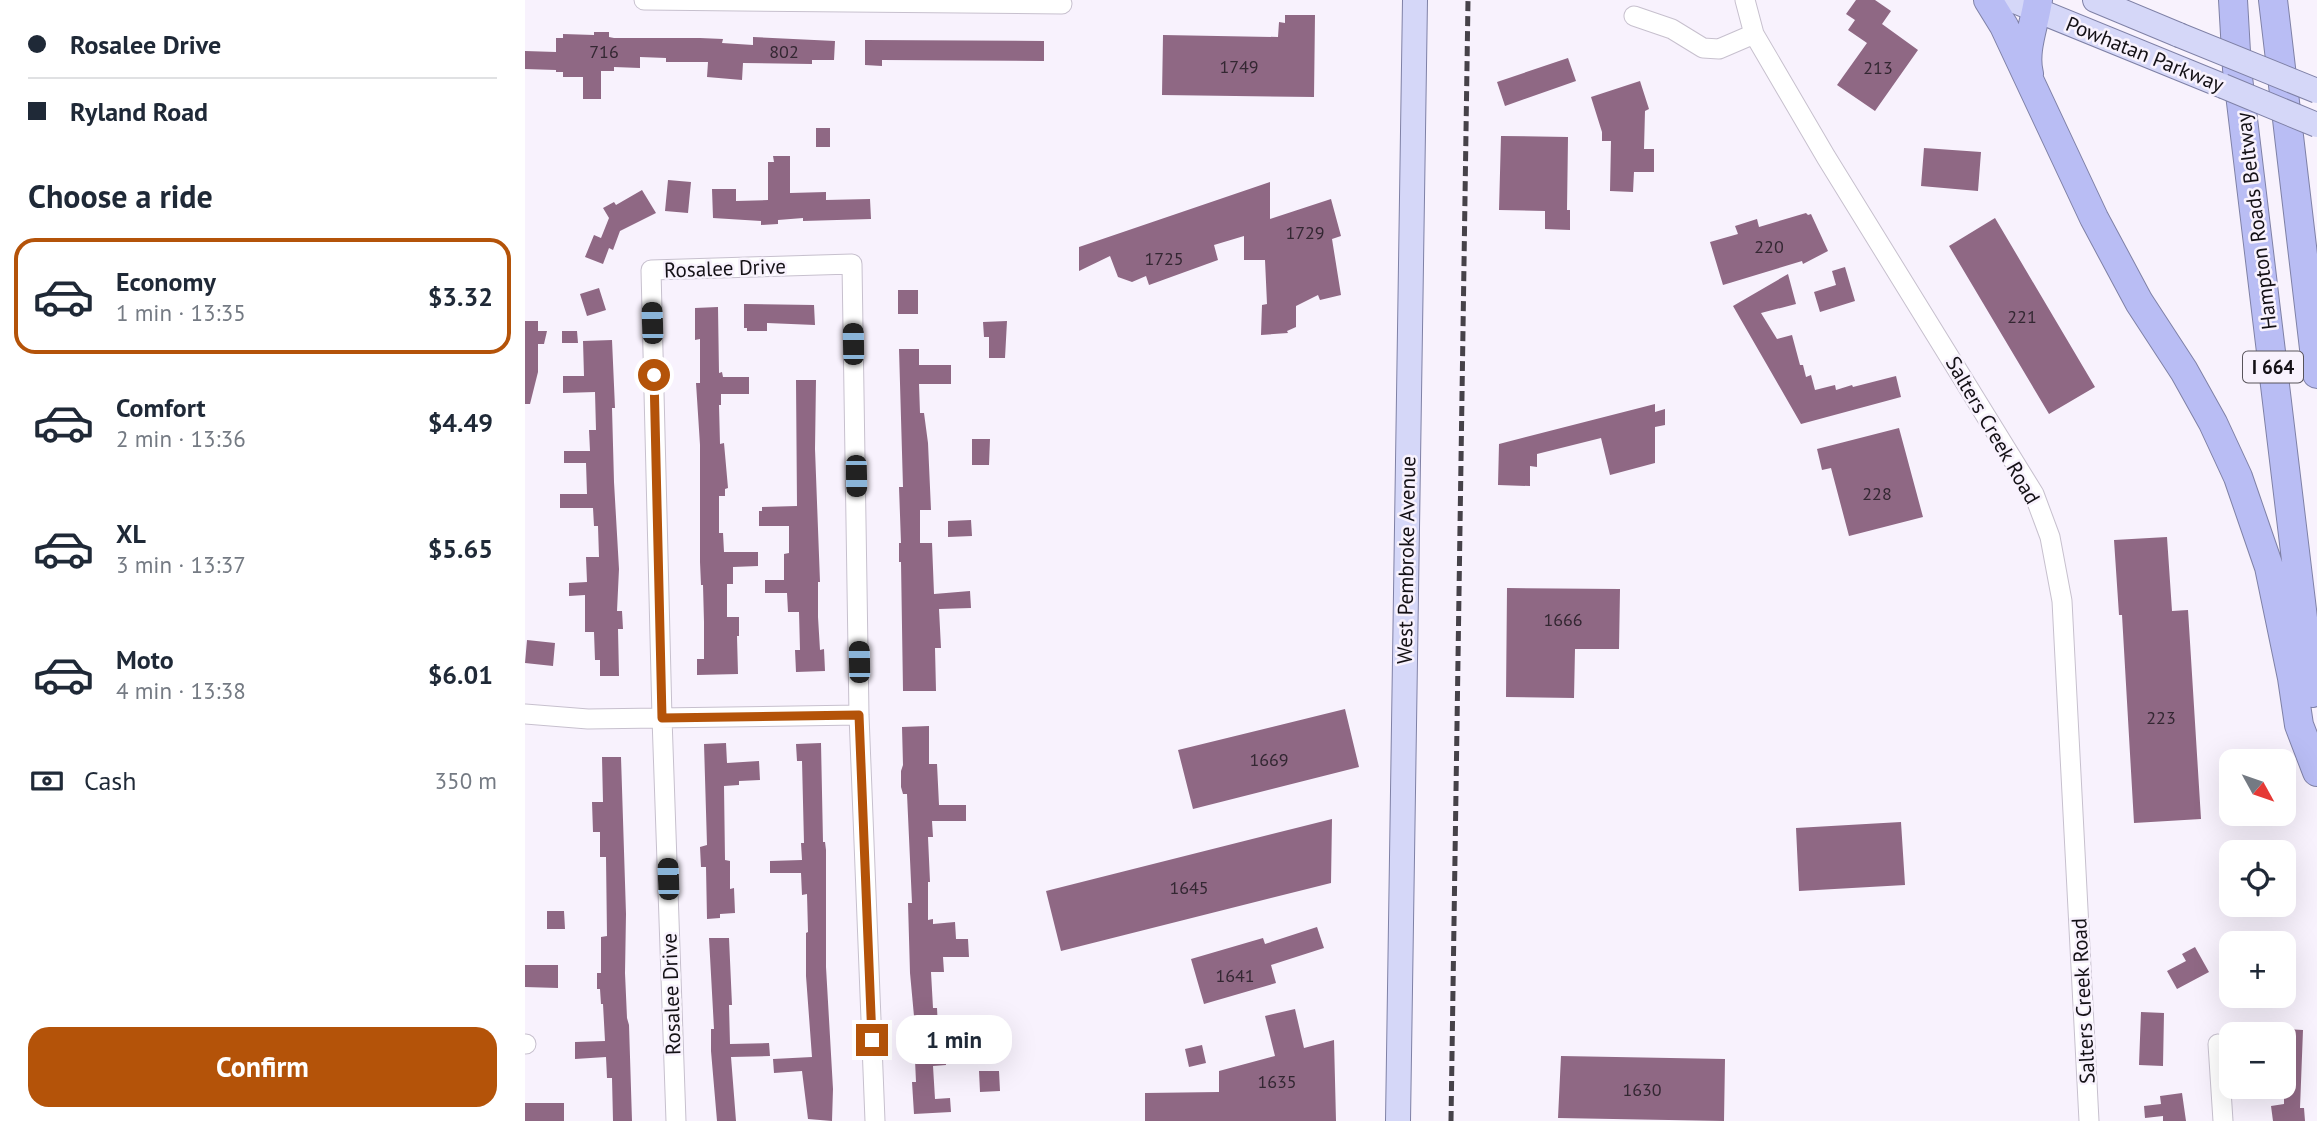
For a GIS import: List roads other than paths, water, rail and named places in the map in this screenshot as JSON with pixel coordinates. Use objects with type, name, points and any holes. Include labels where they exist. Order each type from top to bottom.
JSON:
[{"type":"highway","points":[[1988,0],[2004,26],[2094,218],[2139,302],[2184,371],[2213,423],[2238,477],[2269,567],[2299,725],[2317,772]]},
{"type":"highway","name":"Hampton Roads Beltway","points":[[2233,0],[2241,97],[2317,734]]},
{"type":"highway","name":"Hampton Roads Beltway","points":[[2273,0],[2317,374]]},
{"type":"highway","points":[[2029,3],[2027,65],[2031,83]]},
{"type":"main road","name":"West Pembroke Avenue","points":[[1398,1121],[1415,0]]},
{"type":"main road","name":"Powhatan Parkway","points":[[2095,0],[2317,91]]},
{"type":"main road","name":"Powhatan Parkway","points":[[2029,3],[2184,71],[2317,125]]},
{"type":"street","points":[[644,0],[1062,4]]},
{"type":"street","name":"Salters Creek Road","points":[[1745,0],[1754,34],[1826,157],[2034,495],[2050,537],[2062,601],[2089,1121]]},
{"type":"street","points":[[1635,16],[1672,29],[1703,48],[1719,49],[1754,34]]},
{"type":"street","name":"Rosalee Drive","points":[[676,1121],[662,718],[651,270],[852,264],[859,715]]},
{"type":"street","points":[[525,714],[588,719],[859,715],[875,1121]]},
{"type":"street","points":[[2218,1044],[2223,1121]]},
{"type":"railway","points":[[1451,1121],[1468,0]]}]
